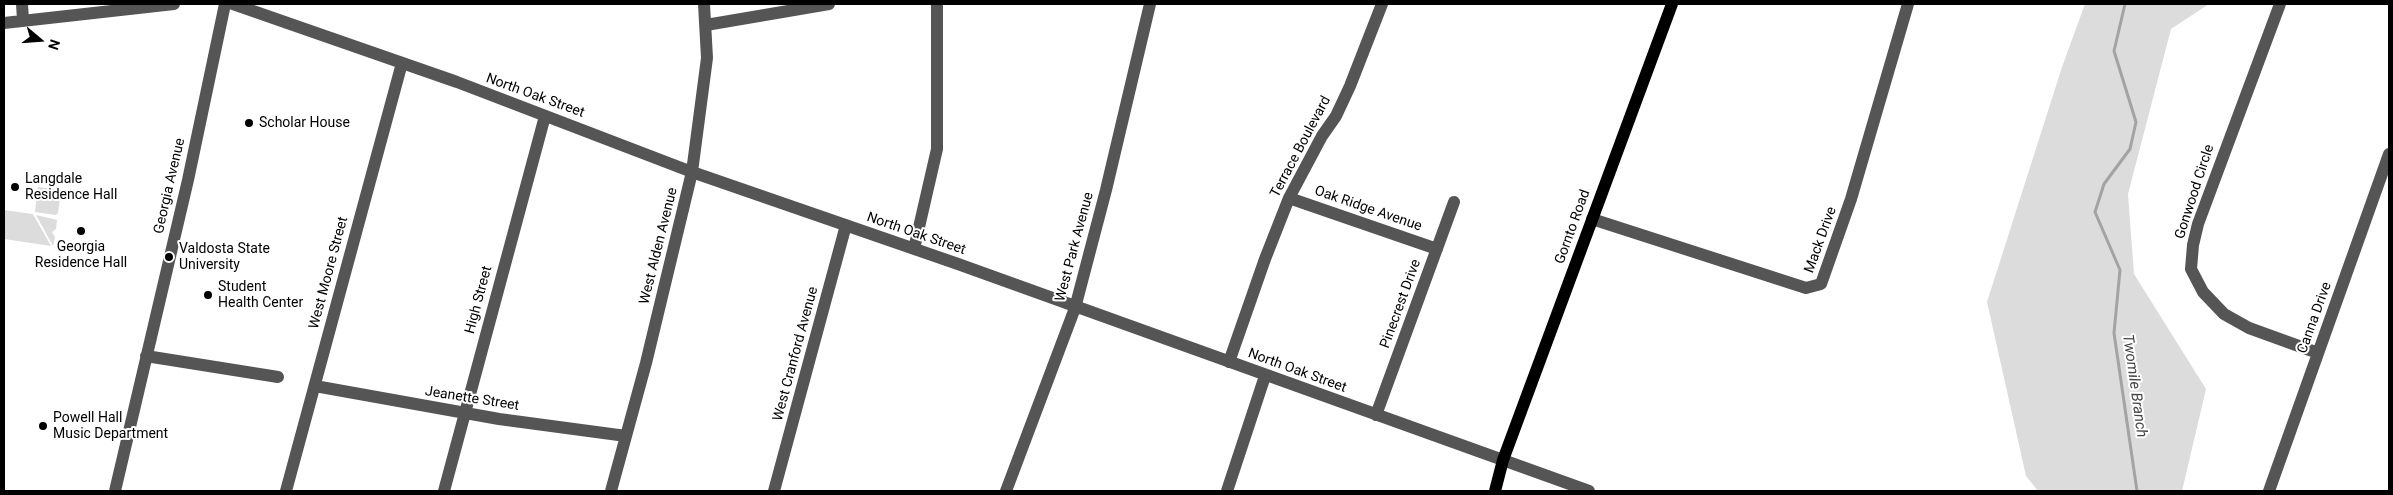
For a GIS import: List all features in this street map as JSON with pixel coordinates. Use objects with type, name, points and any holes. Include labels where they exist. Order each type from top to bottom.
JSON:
[{"type":"main road","name":"Gornto Road","points":[[1495,491],[1503,460],[1672,4]]},
{"type":"street","points":[[22,4],[23,20]]},
{"type":"street","points":[[4,23],[174,4]]},
{"type":"street","name":"Georgia Avenue","points":[[115,491],[188,180],[225,4]]},
{"type":"street","name":"North Oak Street","points":[[233,4],[402,63],[692,172],[914,248],[1075,308],[1589,491]]},
{"type":"street","name":"West Alden Avenue","points":[[610,491],[626,436],[692,172],[707,58],[704,4]]},
{"type":"street","points":[[706,25],[830,4]]},
{"type":"street","points":[[914,248],[937,149],[937,4]]},
{"type":"street","name":"West Park Avenue","points":[[1006,491],[1075,308],[1106,190],[1150,4]]},
{"type":"street","name":"Terrace Boulevard","points":[[1228,362],[1289,198],[1322,136],[1339,109],[1382,4]]},
{"type":"street","name":"Mack Drive","points":[[1592,218],[1806,288],[1821,284],[1851,199],[1908,4]]},
{"type":"street","name":"Gonwood Circle","points":[[2280,4],[2198,224],[2193,245],[2191,269],[2203,292],[2224,314],[2250,328],[2318,354]]},
{"type":"street","name":"West Moore Street","points":[[286,491],[402,63]]},
{"type":"street","name":"High Street","points":[[444,491],[545,116]]},
{"type":"street","name":"Canna Drive","points":[[2269,491],[2389,154]]},
{"type":"street","name":"Oak Ridge Avenue","points":[[1289,198],[1437,249]]},
{"type":"street","name":"Pinecrest Drive","points":[[1376,415],[1454,202]]},
{"type":"street","name":"West Cranford Avenue","points":[[774,491],[846,225]]},
{"type":"street","points":[[146,356],[278,377]]},
{"type":"street","points":[[1227,491],[1265,376]]},
{"type":"street","name":"Jeanette Street","points":[[315,386],[465,414],[626,436]]},
{"type":"shaded area","points":[[2085,4],[2209,4],[2171,29],[2128,194],[2134,274],[2206,389],[2182,491],[2038,491],[2026,476],[1987,302],[2062,67]]},
{"type":"shaded area","points":[[38,187],[61,190],[58,213],[56,215],[35,212]]},
{"type":"shaded area","points":[[4,210],[33,214],[51,246],[4,239]]},
{"type":"shaded area","points":[[36,215],[57,220],[56,229],[52,232],[55,237],[53,246]]},
{"type":"waterway","name":"Twomile Branch","points":[[2125,4],[2114,51],[2136,122],[2130,149],[2104,184],[2095,212],[2120,270],[2114,333],[2137,491]]},
{"type":"place","name":"Scholar House","points":[[249,123]]},
{"type":"place","name":"Langdale Residence Hall","points":[[15,187]]},
{"type":"place","name":"Georgia Residence Hall","points":[[81,231]]},
{"type":"place","name":"Valdosta State University","points":[[169,257]]},
{"type":"place","name":"Student Health Center","points":[[208,295]]},
{"type":"place","name":"Powell Hall Music Department","points":[[43,426]]}]
